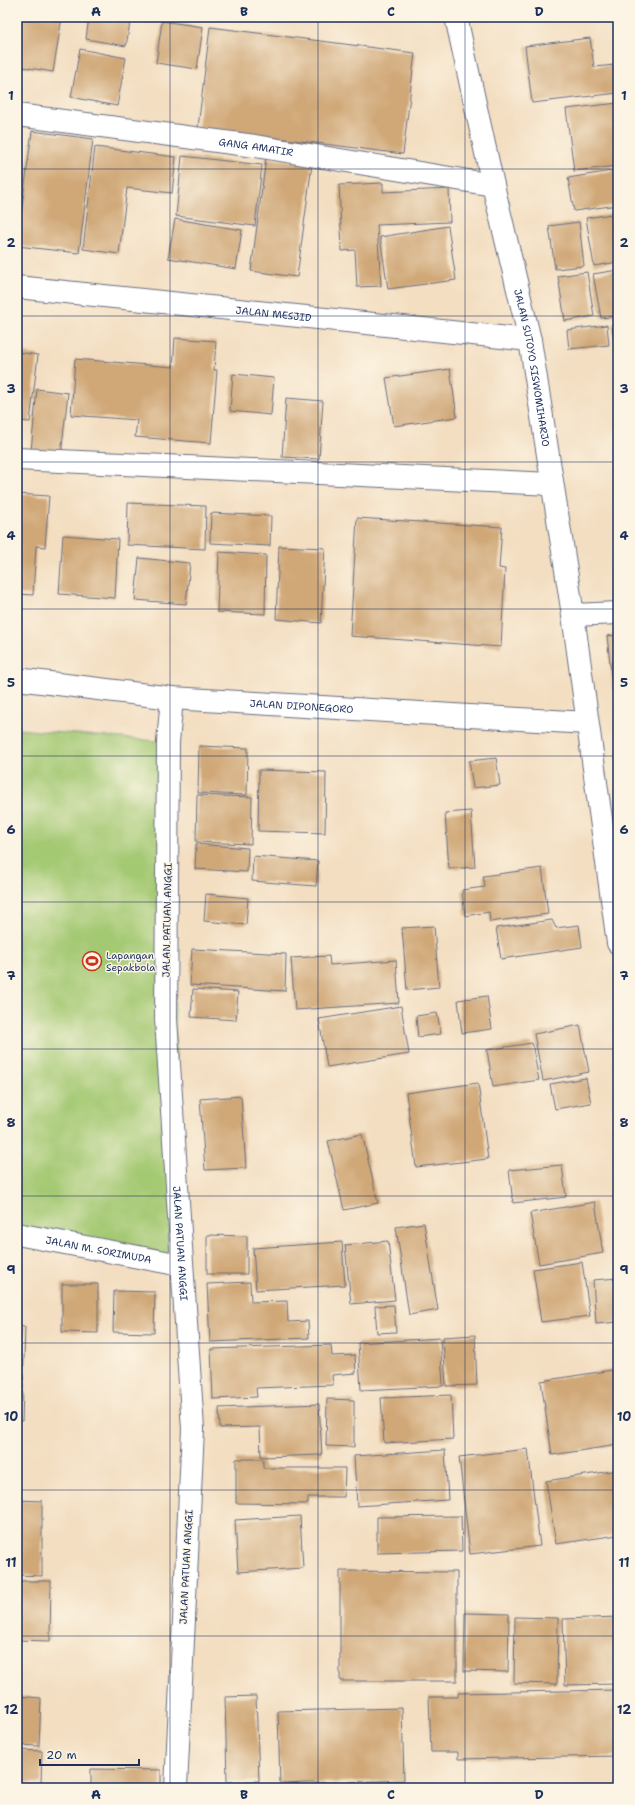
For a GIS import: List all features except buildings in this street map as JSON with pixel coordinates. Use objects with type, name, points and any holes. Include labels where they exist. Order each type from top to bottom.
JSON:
[{"type":"main road","name":"JALAN SUTOYO SISWOMIHARJO","points":[[456,17],[493,185],[530,340],[573,615],[618,944]]},
{"type":"main road","name":"GANG AMATIR","points":[[17,115],[255,146],[493,185]]},
{"type":"main road","name":"JALAN MESJID","points":[[17,287],[530,340]]},
{"type":"main road","points":[[17,459],[552,484]]},
{"type":"main road","points":[[573,615],[618,613]]},
{"type":"main road","name":"JALAN DIPONEGORO","points":[[17,679],[172,698],[587,723]]},
{"type":"main road","name":"JALAN PATUAN ANGGI","points":[[172,698],[168,742],[166,1019],[181,1265],[193,1428],[176,1788]]},
{"type":"main road","name":"JALAN M. SORIMUDA","points":[[17,1234],[181,1265]]},
{"type":"green space","name":"Lapangan Sepakbola","points":[[17,729],[168,742],[181,1265],[17,1234]]},
{"type":"place","name":"Lapangan Sepakbola","points":[[92,961]]}]
